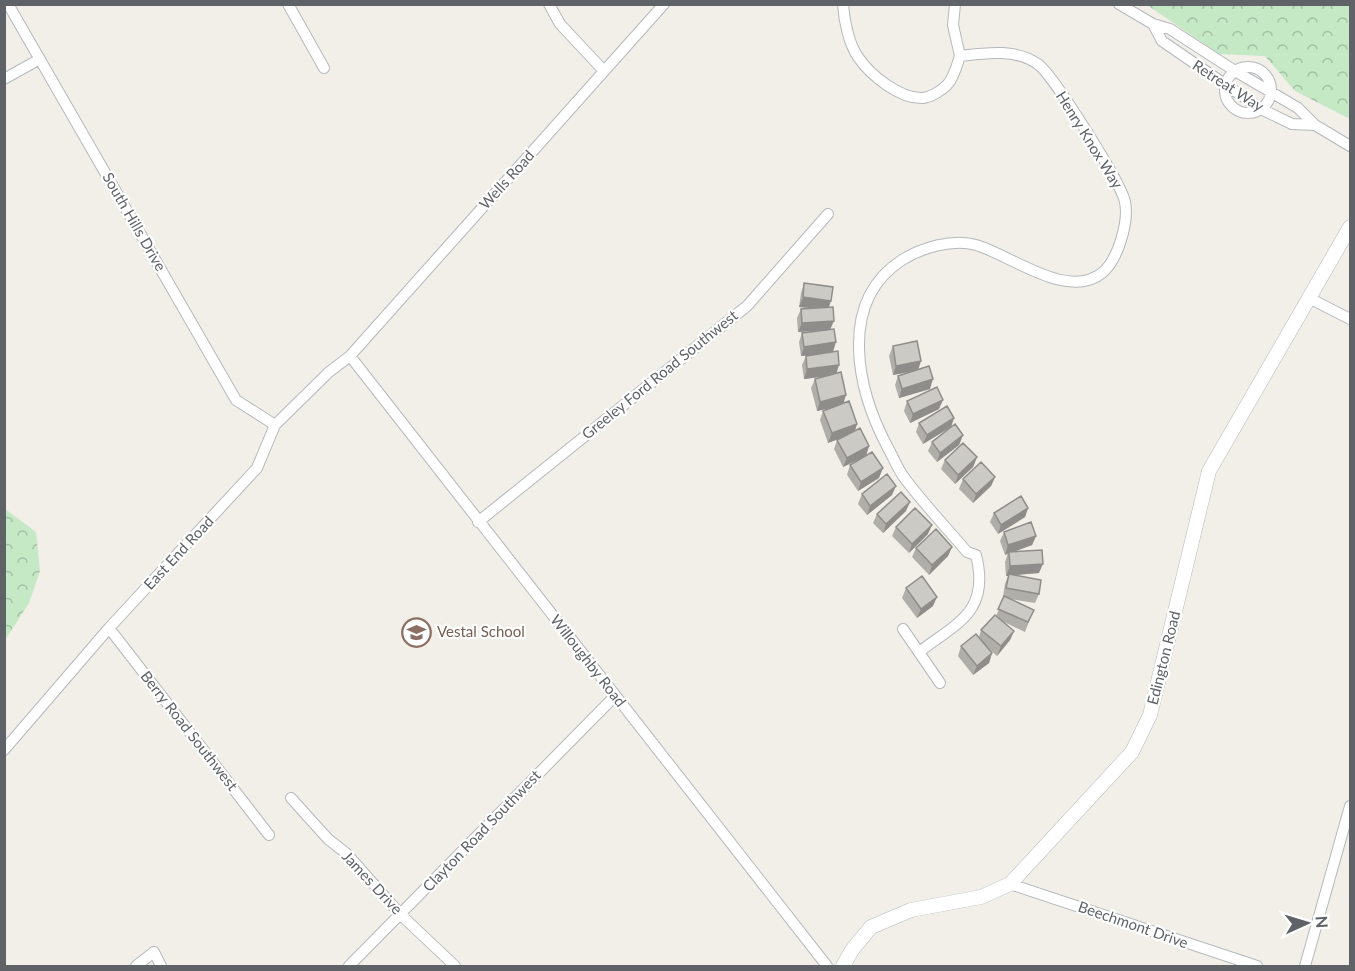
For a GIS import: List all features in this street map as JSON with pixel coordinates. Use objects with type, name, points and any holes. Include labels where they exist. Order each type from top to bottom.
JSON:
[{"type":"street","name":"South Hills Drive","points":[[8,4],[236,400],[275,424]]},
{"type":"street","points":[[288,4],[324,68]]},
{"type":"street","points":[[549,4],[560,24],[604,71]]},
{"type":"street","name":"Wells Road","points":[[350,356],[664,4]]},
{"type":"street","points":[[843,4],[848,30],[857,57],[873,74],[907,96],[924,98],[948,84],[960,56],[953,25],[955,4]]},
{"type":"street","name":"Retreat Way","points":[[1119,4],[1153,24],[1170,28],[1235,71]]},
{"type":"street","name":"Retreat Way","points":[[1153,24],[1162,41],[1262,109],[1292,124],[1315,125]]},
{"type":"street","name":"Henry Knox Way","points":[[919,652],[958,623],[971,609],[978,595],[981,575],[976,555],[967,552],[902,474],[876,427],[864,391],[858,353],[859,327],[866,301],[880,278],[902,260],[925,249],[951,243],[974,244],[1019,266],[1049,277],[1066,281],[1086,281],[1102,273],[1112,261],[1121,241],[1126,216],[1125,201],[1118,185],[1076,117],[1039,65],[1027,58],[1011,54],[986,53],[960,56]]},
{"type":"street","points":[[4,79],[40,59]]},
{"type":"street","points":[[1226,85],[1235,71],[1243,67],[1260,70],[1270,84],[1271,93],[1262,109]]},
{"type":"street","name":"Retreat Way","points":[[1271,93],[1298,108],[1315,125],[1350,146]]},
{"type":"street","name":"Greeley Ford Road Southwest","points":[[478,522],[747,306],[828,214]]},
{"type":"street","name":"Edington Road","points":[[843,966],[852,950],[871,927],[911,910],[981,897],[1010,884],[1132,752],[1150,715],[1209,471],[1350,227]]},
{"type":"street","points":[[1309,298],[1350,319]]},
{"type":"street","name":"East End Road","points":[[4,750],[109,628],[257,468],[275,424],[329,372],[350,356]]},
{"type":"street","name":"Willoughby Road","points":[[350,356],[827,966]]},
{"type":"street","name":"Berry Road Southwest","points":[[109,628],[269,835]]},
{"type":"street","points":[[903,629],[940,683]]},
{"type":"street","name":"Clayton Road Southwest","points":[[349,966],[615,696]]},
{"type":"street","name":"James Drive","points":[[291,798],[400,914],[455,966]]},
{"type":"street","points":[[1305,966],[1348,829],[1350,806]]},
{"type":"street","name":"Beechmont Drive","points":[[1010,884],[1257,966]]},
{"type":"street","points":[[136,966],[154,952],[161,966]]},
{"type":"green space","points":[[1147,5],[1350,5],[1350,119],[1295,91],[1265,56],[1219,54]]},
{"type":"green space","points":[[5,509],[36,532],[40,571],[29,603],[5,640]]},
{"type":"building","points":[[804,283],[833,287],[831,301],[803,297]]},
{"type":"building","points":[[833,307],[834,321],[802,323],[801,309]]},
{"type":"building","points":[[834,329],[836,342],[804,347],[802,333]]},
{"type":"building","points":[[917,341],[921,361],[896,366],[893,346]]},
{"type":"building","points":[[838,351],[839,365],[807,369],[806,356]]},
{"type":"building","points":[[929,366],[933,379],[902,389],[898,376]]},
{"type":"building","points":[[841,372],[846,395],[820,402],[815,379]]},
{"type":"building","points":[[937,387],[943,400],[913,414],[907,401]]},
{"type":"building","points":[[849,401],[857,424],[832,433],[823,411]]},
{"type":"building","points":[[947,406],[954,418],[927,435],[919,423]]},
{"type":"building","points":[[955,424],[963,435],[940,453],[932,442]]},
{"type":"building","points":[[860,428],[869,446],[847,458],[837,440]]},
{"type":"building","points":[[963,443],[977,457],[958,475],[945,460]]},
{"type":"building","points":[[872,452],[883,468],[861,482],[850,465]]},
{"type":"building","points":[[981,462],[995,477],[976,494],[963,479]]},
{"type":"building","points":[[887,474],[896,486],[870,506],[862,494]]},
{"type":"building","points":[[901,492],[910,502],[886,524],[877,514]]},
{"type":"building","points":[[1021,496],[1028,508],[1001,525],[994,513]]},
{"type":"building","points":[[915,508],[932,525],[912,544],[896,527]]},
{"type":"building","points":[[1031,522],[1036,536],[1008,545],[1004,532]]},
{"type":"building","points":[[936,529],[952,547],[932,565],[916,548]]},
{"type":"building","points":[[1042,550],[1043,564],[1010,566],[1009,552]]},
{"type":"building","points":[[1009,574],[1041,580],[1039,594],[1006,588]]},
{"type":"building","points":[[922,576],[937,597],[921,609],[906,588]]},
{"type":"building","points":[[1004,596],[1034,610],[1028,622],[998,609]]},
{"type":"building","points":[[995,615],[1014,631],[1001,646],[981,630]]},
{"type":"building","points":[[976,634],[992,653],[977,666],[961,646]]},
{"type":"place","name":"Vestal School","points":[[416,632]]}]
